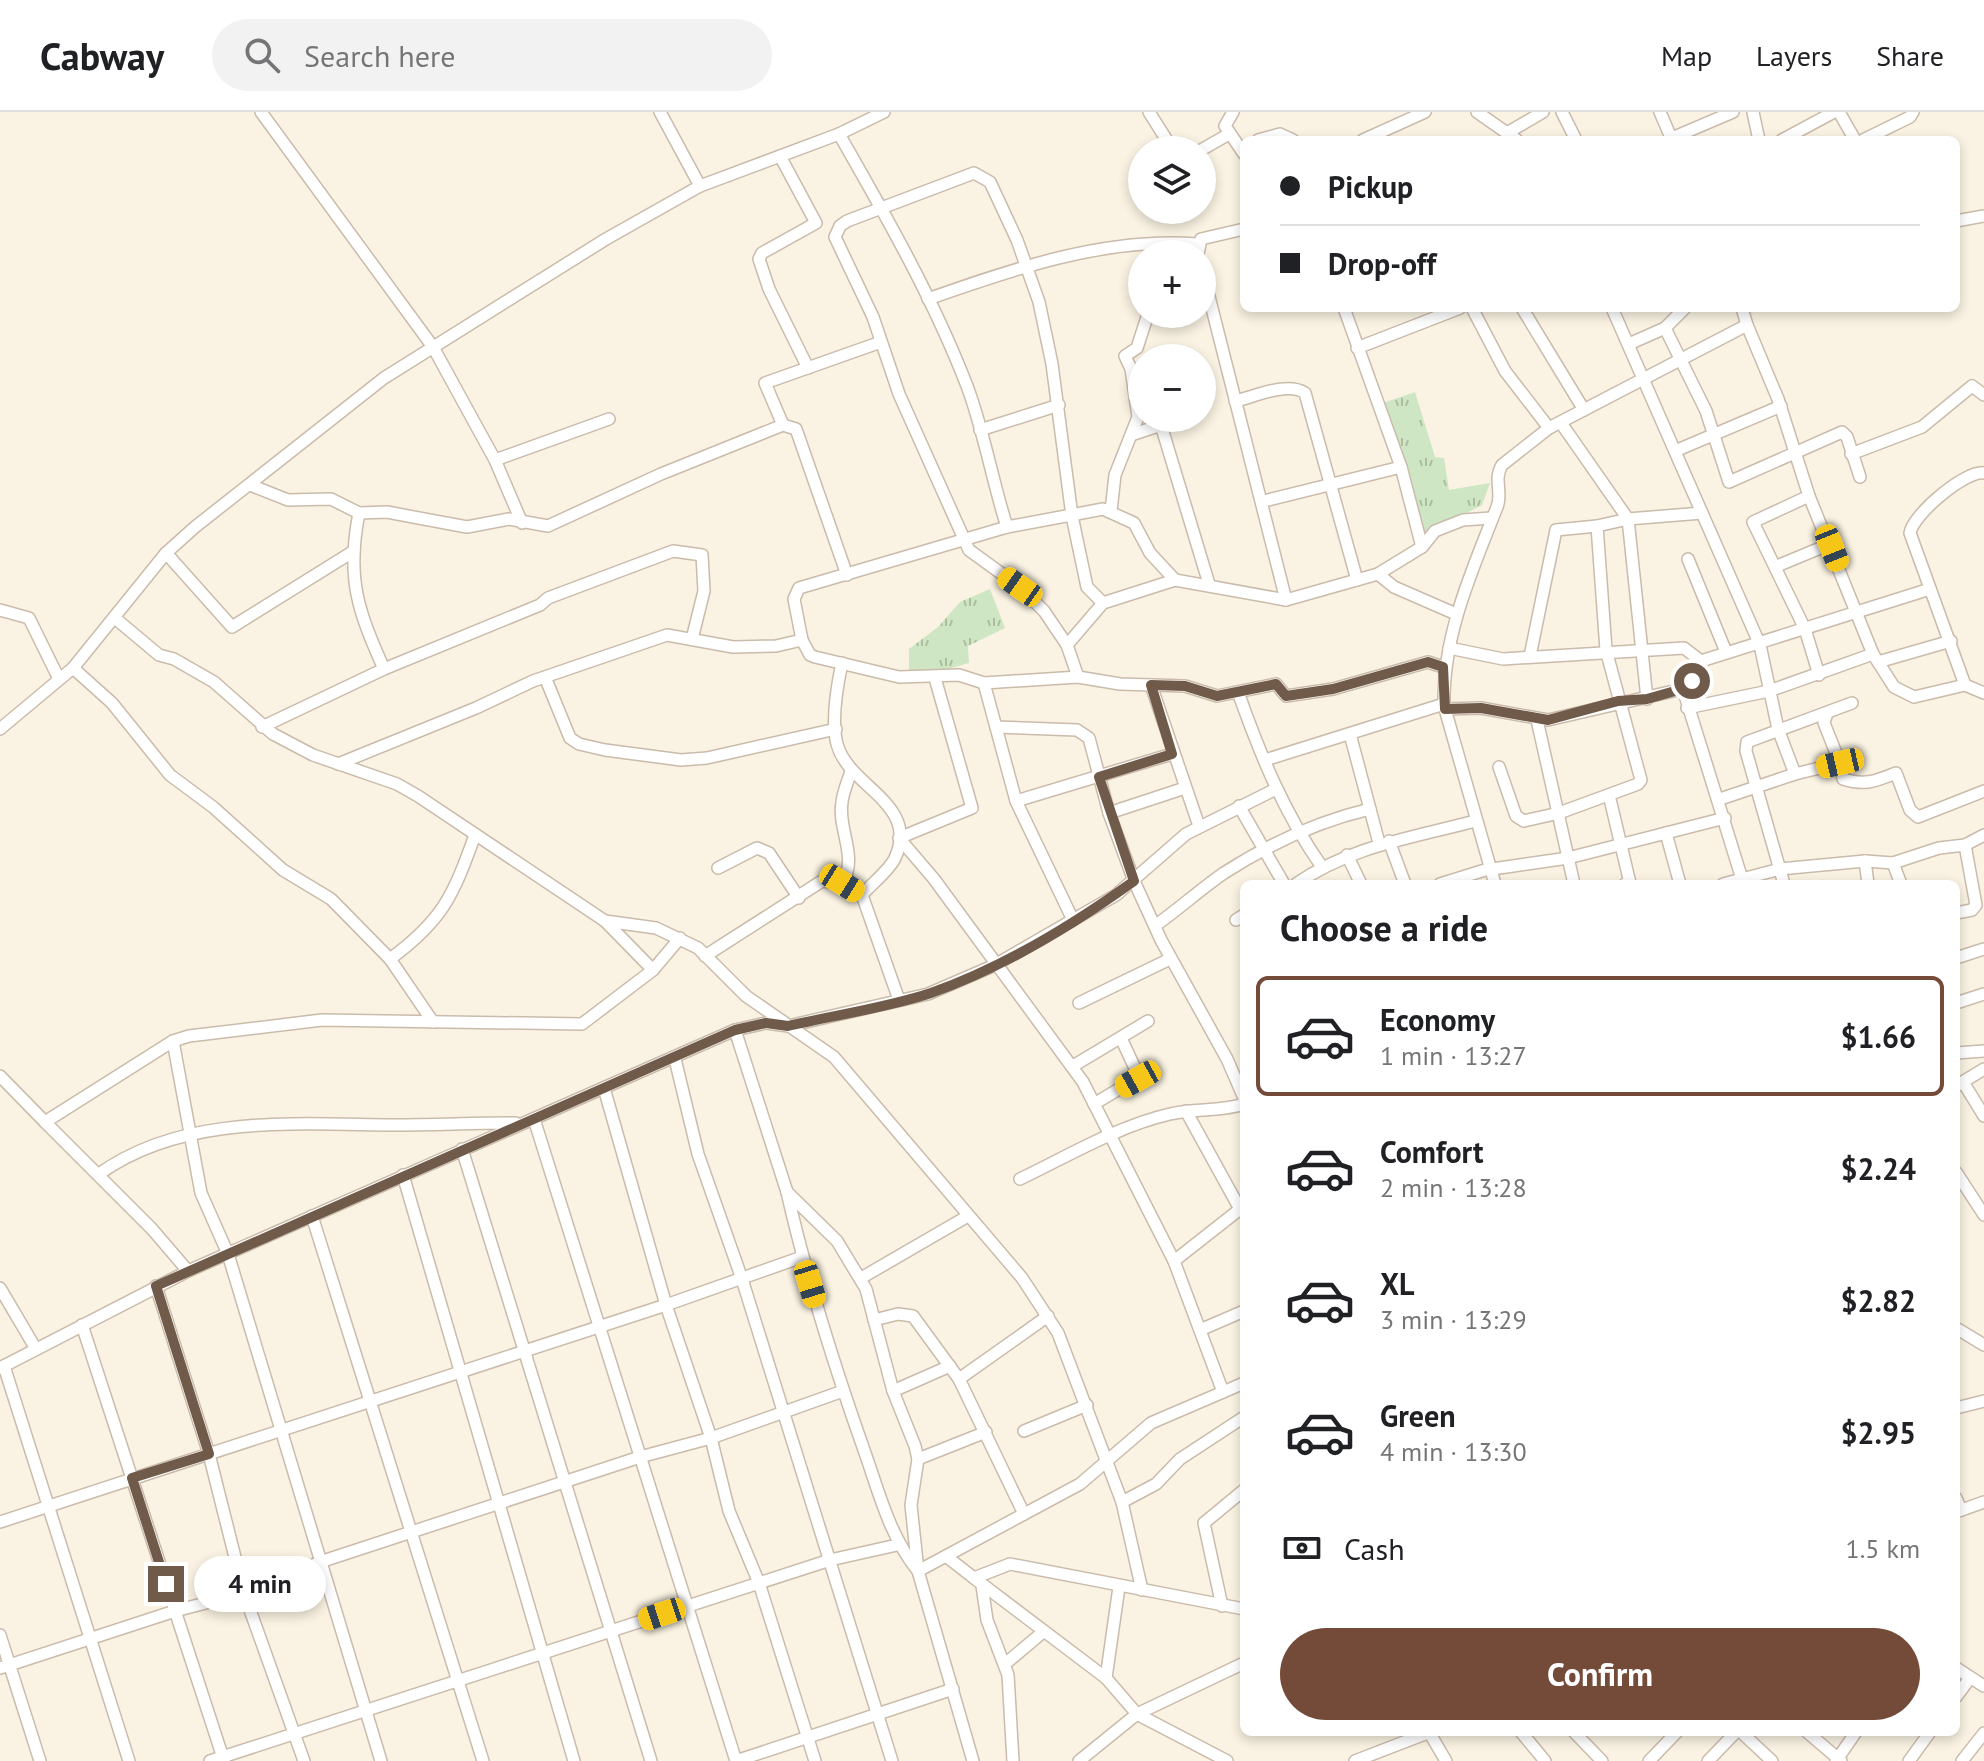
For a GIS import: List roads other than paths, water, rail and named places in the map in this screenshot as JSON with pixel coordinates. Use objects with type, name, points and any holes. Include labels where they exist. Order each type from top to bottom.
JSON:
[{"type":"street","points":[[261,112],[433,347],[495,460],[522,523]]},
{"type":"street","points":[[660,112],[700,186]]},
{"type":"street","points":[[0,729],[73,668],[116,619],[166,553],[370,388],[606,239],[700,186],[839,134],[860,117],[884,112]]},
{"type":"street","points":[[1149,112],[1164,136]]},
{"type":"street","points":[[1233,112],[1225,121],[1229,134],[1240,147]]},
{"type":"street","points":[[1372,136],[1425,112]]},
{"type":"street","points":[[1477,112],[1511,136]]},
{"type":"street","points":[[1513,136],[1543,112]]},
{"type":"street","points":[[1562,112],[1574,136]]},
{"type":"street","points":[[1660,112],[1671,136]]},
{"type":"street","points":[[1679,136],[1733,112]]},
{"type":"street","points":[[1753,112],[1758,136]]},
{"type":"street","points":[[1790,136],[1836,112],[1852,136]]},
{"type":"street","points":[[1871,136],[1910,117],[1913,112]]},
{"type":"street","points":[[839,134],[928,299],[964,378],[1007,527]]},
{"type":"street","points":[[1216,141],[1229,134]]},
{"type":"street","points":[[780,156],[816,223],[762,253],[759,259],[769,289],[808,368]]},
{"type":"street","points":[[1078,677],[1067,645],[1044,611],[1020,587],[978,559],[965,541],[899,394],[881,342],[835,237],[840,226],[847,221],[965,175],[974,173],[984,176],[1017,240],[1039,302],[1059,405],[1072,516],[1087,587],[1103,603]]},
{"type":"street","points":[[1960,220],[1984,216]]},
{"type":"street","points":[[1201,240],[1240,230]]},
{"type":"street","points":[[928,299],[1026,267],[1088,251],[1128,250]]},
{"type":"street","points":[[1345,312],[1401,467],[1422,547]]},
{"type":"street","points":[[1357,348],[1450,312]]},
{"type":"street","points":[[1474,312],[1505,371],[1549,428]]},
{"type":"street","points":[[1524,312],[1584,410]]},
{"type":"street","points":[[1614,312],[1760,645],[1778,729],[1795,774]]},
{"type":"street","points":[[1629,344],[1665,328],[1681,312]]},
{"type":"street","points":[[1743,312],[1781,406],[1809,496],[1876,658],[1894,687],[1914,697],[1965,685],[1984,693]]},
{"type":"street","points":[[1216,325],[1264,501],[1286,600]]},
{"type":"street","points":[[1494,880],[1445,706],[1443,667],[1456,614],[1499,504],[1497,473],[1502,465],[1549,428],[1683,361],[1747,325]]},
{"type":"street","points":[[1111,511],[1115,475],[1138,412],[1131,369],[1125,356],[1137,348],[1143,328]]},
{"type":"street","points":[[1665,328],[1706,411],[1729,482],[1842,432],[1847,437],[1860,477]]},
{"type":"street","points":[[783,425],[765,383],[881,342]]},
{"type":"street","points":[[1851,454],[1922,427],[1972,386],[1984,395]]},
{"type":"street","points":[[1235,401],[1284,389],[1298,388],[1305,393],[1357,580]]},
{"type":"street","points":[[980,430],[1059,405]]},
{"type":"street","points":[[1675,451],[1781,406]]},
{"type":"street","points":[[495,460],[609,419]]},
{"type":"street","points":[[1561,423],[1628,519],[1647,699]]},
{"type":"street","points":[[250,485],[288,500],[331,499],[359,513],[387,512],[467,527],[503,520],[548,526],[661,474],[783,425],[796,429],[847,575]]},
{"type":"street","points":[[1131,435],[1161,425],[1209,584]]},
{"type":"street","points":[[1264,501],[1401,467]]},
{"type":"street","points":[[1965,685],[1912,542],[1911,526],[1942,494],[1972,474],[1984,473]]},
{"type":"street","points":[[1809,496],[1753,522],[1805,629],[1819,675]]},
{"type":"street","points":[[1175,580],[1150,553],[1134,523],[1111,511],[1007,527],[799,588],[795,592],[802,640],[810,655],[899,677],[959,675],[984,683],[1078,677],[1185,686],[1217,696],[1276,684],[1286,696],[1333,689],[1428,662],[1443,667]]},
{"type":"street","points":[[359,513],[353,592],[384,669]]},
{"type":"street","points":[[1530,656],[1556,530],[1628,519],[1702,513]]},
{"type":"street","points":[[1067,645],[1103,603],[1175,580],[1286,600],[1378,574],[1422,547],[1435,531],[1452,523],[1491,518]]},
{"type":"street","points":[[1499,767],[1516,816],[1524,821],[1559,813],[1641,780],[1606,650],[1597,526]]},
{"type":"street","points":[[1777,566],[1830,544]]},
{"type":"street","points":[[166,553],[232,627],[354,551]]},
{"type":"street","points":[[262,727],[384,669],[540,605],[548,598],[673,551],[702,555],[704,591],[692,639]]},
{"type":"street","points":[[1688,559],[1726,652]]},
{"type":"street","points":[[1378,574],[1394,587],[1456,614]]},
{"type":"street","points":[[1265,760],[1445,706],[1481,708],[1537,720],[1618,701],[1647,699],[1683,689],[1692,681],[1701,661],[1760,645],[1930,589]]},
{"type":"street","points":[[0,610],[29,618],[59,679]]},
{"type":"street","points":[[116,619],[159,655],[174,659],[214,682],[262,727],[313,755],[397,784],[605,921],[653,970]]},
{"type":"street","points":[[338,764],[545,677],[667,635],[752,648],[802,640]]},
{"type":"street","points":[[1687,708],[1769,691],[1876,658],[1951,641]]},
{"type":"street","points":[[1449,648],[1503,659],[1606,650],[1684,648],[1701,661]]},
{"type":"street","points":[[842,663],[836,743],[851,771],[888,803],[898,820],[895,859],[862,895]]},
{"type":"street","points":[[73,668],[112,703],[170,775],[213,807],[283,870],[331,899],[390,959],[433,1022]]},
{"type":"street","points":[[545,677],[570,738],[579,744],[605,750],[681,760],[707,758],[836,729]]},
{"type":"street","points":[[899,838],[972,808],[935,678]]},
{"type":"street","points":[[984,683],[1016,801],[1073,920]]},
{"type":"street","points":[[1151,685],[1199,826]]},
{"type":"street","points":[[1683,689],[1720,799],[1734,880]]},
{"type":"street","points":[[1238,692],[1247,723],[1276,789],[1298,833],[1322,867]]},
{"type":"street","points":[[1783,880],[1759,786],[1746,751],[1747,742],[1852,703]]},
{"type":"street","points":[[1827,713],[1824,723],[1843,779],[1871,784],[1896,773],[1910,810],[1918,817],[1984,791]]},
{"type":"street","points":[[1537,720],[1573,880]]},
{"type":"street","points":[[996,727],[1036,727],[1083,733],[1089,738],[1109,813],[1134,881],[1170,959],[1220,1047],[1240,1092]]},
{"type":"street","points":[[1350,734],[1370,809],[1403,880]]},
{"type":"street","points":[[1016,801],[1172,754]]},
{"type":"street","points":[[1720,799],[1840,763]]},
{"type":"street","points":[[842,883],[849,873],[849,857],[841,804],[851,771]]},
{"type":"street","points":[[1109,813],[1185,788]]},
{"type":"street","points":[[129,1761],[2,1367],[188,1271],[735,1030],[766,1023],[788,1026],[928,994],[995,965],[1134,881],[1166,848],[1199,826],[1276,789]]},
{"type":"street","points":[[1609,795],[1629,880]]},
{"type":"street","points":[[1239,806],[1281,880]]},
{"type":"street","points":[[1156,925],[1196,898],[1222,875],[1263,851],[1336,817],[1370,809]]},
{"type":"street","points":[[1455,880],[1491,870],[1568,858],[1725,818]]},
{"type":"street","points":[[1302,880],[1347,855],[1384,842],[1475,821]]},
{"type":"street","points":[[1666,833],[1679,880]]},
{"type":"street","points":[[390,959],[423,936],[438,918],[458,883],[475,835]]},
{"type":"street","points":[[1741,880],[1780,869],[1865,861],[1893,863],[1939,848],[1965,845],[1984,835]]},
{"type":"street","points":[[899,838],[934,879],[1073,1066],[1174,1261],[1223,1392]]},
{"type":"street","points":[[1960,912],[1972,910],[1976,905],[1965,845]]},
{"type":"street","points":[[718,868],[757,848],[769,853],[799,898]]},
{"type":"street","points":[[1347,855],[1359,880]]},
{"type":"street","points":[[1865,861],[1867,880]]},
{"type":"street","points":[[1893,863],[1899,880]]},
{"type":"street","points":[[705,956],[822,881],[842,883],[862,895],[899,1000]]},
{"type":"street","points":[[605,921],[656,928],[680,938],[705,956],[746,996],[834,1057],[1022,1278],[1048,1316],[1087,1405],[1122,1502],[1142,1590]]},
{"type":"street","points":[[45,1122],[173,1041],[239,1027],[322,1020],[582,1024],[653,970],[680,938]]},
{"type":"street","points":[[1960,957],[1984,949]]},
{"type":"street","points":[[1079,1003],[1170,959]]},
{"type":"street","points":[[1960,1002],[1984,994]]},
{"type":"street","points":[[1073,1066],[1148,1021]]},
{"type":"street","points":[[735,1030],[787,1192],[802,1257],[843,1391],[897,1545],[918,1571]]},
{"type":"street","points":[[1094,1104],[1139,1077],[1121,1038]]},
{"type":"street","points":[[173,1041],[201,1193],[228,1254],[323,1561],[363,1710],[381,1761]]},
{"type":"street","points":[[1960,1053],[1984,1051]]},
{"type":"street","points":[[675,1059],[698,1154],[742,1279],[892,1761]]},
{"type":"street","points":[[1960,1083],[1984,1069]]},
{"type":"street","points":[[0,1076],[99,1174],[188,1271]]},
{"type":"street","points":[[1960,1085],[1984,1116]]},
{"type":"street","points":[[604,1088],[666,1305],[711,1438],[729,1511],[759,1583],[815,1761]]},
{"type":"street","points":[[1020,1179],[1111,1135],[1186,1111],[1230,1109],[1240,1103]]},
{"type":"street","points":[[1186,1111],[1240,1205]]},
{"type":"street","points":[[99,1174],[132,1154],[188,1134],[328,1124],[528,1121]]},
{"type":"street","points":[[528,1121],[599,1326],[736,1761],[953,1689]]},
{"type":"street","points":[[462,1149],[651,1761]]},
{"type":"street","points":[[403,1175],[574,1761]]},
{"type":"street","points":[[1960,1179],[1984,1215]]},
{"type":"street","points":[[787,1192],[837,1241],[861,1278],[893,1391],[918,1459],[911,1505],[918,1571],[973,1761]]},
{"type":"street","points":[[1174,1261],[1240,1210]]},
{"type":"street","points":[[312,1216],[483,1761]]},
{"type":"street","points":[[861,1278],[968,1216]]},
{"type":"street","points":[[0,1522],[666,1305],[802,1257]]},
{"type":"street","points":[[156,1286],[209,1454],[244,1593],[304,1761]]},
{"type":"street","points":[[0,1288],[36,1349]]},
{"type":"street","points":[[874,1320],[905,1313],[913,1316],[930,1344],[959,1379],[1024,1514]]},
{"type":"street","points":[[1200,1330],[1240,1313]]},
{"type":"street","points":[[959,1379],[1048,1316]]},
{"type":"street","points":[[82,1325],[224,1759]]},
{"type":"street","points":[[1960,1332],[1984,1345]]},
{"type":"street","points":[[893,1391],[950,1366]]},
{"type":"street","points":[[918,1571],[1080,1484],[1151,1423],[1240,1385]]},
{"type":"street","points":[[5,1666],[175,1611],[244,1593],[323,1561],[640,1457],[711,1438],[843,1391]]},
{"type":"street","points":[[1960,1407],[1984,1401]]},
{"type":"street","points":[[1024,1431],[1087,1405]]},
{"type":"street","points":[[1122,1502],[1156,1484],[1180,1459],[1240,1420]]},
{"type":"street","points":[[918,1459],[986,1432]]},
{"type":"street","points":[[1222,1606],[1204,1523],[1240,1493]]},
{"type":"street","points":[[1960,1507],[1984,1502]]},
{"type":"street","points":[[210,1761],[224,1759],[363,1710],[830,1560],[897,1545]]},
{"type":"street","points":[[947,1557],[1106,1678],[1137,1714],[1227,1761]]},
{"type":"street","points":[[978,1582],[1010,1564],[1240,1608]]},
{"type":"street","points":[[978,1582],[987,1620],[1005,1664],[1012,1712],[1013,1761]]},
{"type":"street","points":[[1106,1678],[1119,1587]]},
{"type":"street","points":[[1005,1664],[1043,1632]]},
{"type":"street","points":[[0,1635],[5,1666],[40,1761]]},
{"type":"street","points":[[1079,1761],[1137,1714],[1240,1665]]},
{"type":"street","points":[[1960,1671],[1983,1684]]},
{"type":"street","points":[[1960,1692],[1970,1678]]},
{"type":"street","points":[[1962,1761],[1979,1750],[1984,1733]]},
{"type":"street","points":[[1355,1761],[1419,1736]]},
{"type":"street","points":[[1431,1736],[1446,1761]]},
{"type":"street","points":[[1524,1736],[1545,1761]]},
{"type":"street","points":[[1578,1736],[1602,1761]]},
{"type":"street","points":[[1649,1761],[1673,1736]]},
{"type":"street","points":[[1708,1761],[1734,1736]]},
{"type":"street","points":[[1742,1736],[1767,1759]]},
{"type":"street","points":[[1812,1736],[1839,1760],[1854,1736]]},
{"type":"street","points":[[1909,1761],[1927,1736]]},
{"type":"street","points":[[1093,1749],[1099,1761]]}]
